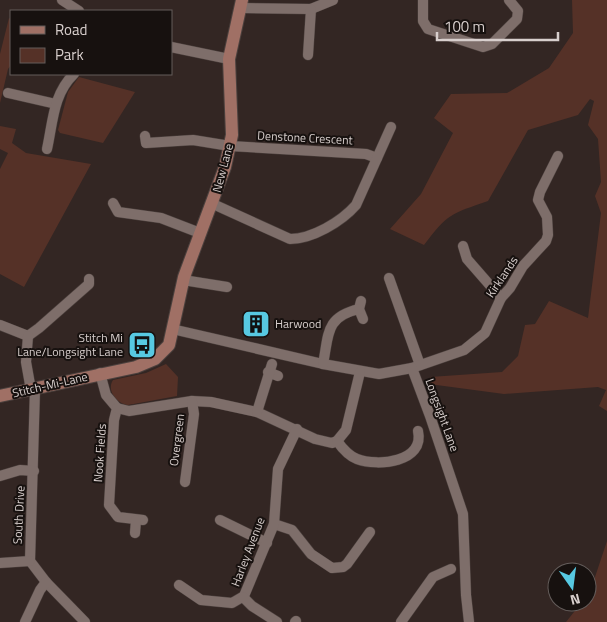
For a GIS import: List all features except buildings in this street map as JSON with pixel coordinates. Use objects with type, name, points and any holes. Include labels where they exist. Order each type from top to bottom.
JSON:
[{"type":"street","points":[[62,0],[77,10]]},
{"type":"street","points":[[241,4],[311,9],[333,0]]},
{"type":"street","points":[[423,0],[423,22],[428,29],[483,47],[492,44],[516,22],[518,11],[509,0]]},
{"type":"street","name":"New Lane","points":[[172,329],[183,280],[213,204],[230,146],[232,126],[229,59],[241,4]]},
{"type":"street","points":[[308,55],[311,9]]},
{"type":"street","points":[[172,47],[229,59]]},
{"type":"street","points":[[47,150],[53,139],[56,104],[64,83],[73,75]]},
{"type":"street","points":[[8,93],[56,104]]},
{"type":"street","points":[[213,204],[290,239],[303,239],[347,215],[356,205],[392,127]]},
{"type":"street","name":"Denstone Crescent","points":[[145,136],[146,143],[193,140],[230,146],[366,154],[377,158]]},
{"type":"street","name":"Kirklands","points":[[416,366],[464,350],[485,333],[501,298],[510,288],[523,266],[546,241],[551,213],[540,206],[540,192],[560,154]]},
{"type":"street","points":[[113,203],[118,212],[161,218],[200,233]]},
{"type":"street","points":[[463,246],[465,260],[501,298]]},
{"type":"street","points":[[0,325],[28,336],[40,328],[89,284],[89,279]]},
{"type":"street","points":[[183,280],[227,287]]},
{"type":"street","points":[[391,285],[416,366]]},
{"type":"street","points":[[323,364],[334,320],[342,314],[361,310]]},
{"type":"street","name":"Longsight Lane","points":[[172,329],[360,372],[389,374],[416,366],[430,416],[463,514],[469,622]]},
{"type":"street","name":"Stitch-Mi-Lane","points":[[0,396],[136,367],[155,358],[169,345],[172,329]]},
{"type":"street","name":"South Drive","points":[[28,336],[26,362],[33,389],[34,471],[30,561],[46,582],[85,622]]},
{"type":"street","points":[[257,412],[270,368],[278,376]]},
{"type":"street","points":[[117,408],[129,411],[192,401],[211,402],[257,412],[326,443],[336,441],[346,430],[360,372]]},
{"type":"street","name":"Nook Fields","points":[[100,374],[106,395],[117,408],[114,420],[109,506],[118,518],[139,520],[135,533]]},
{"type":"street","name":"Overgreen","points":[[184,482],[194,421],[192,401]]},
{"type":"street","name":"Harley Avenue","points":[[187,586],[201,600],[232,603],[243,597],[274,524],[278,469],[297,429]]},
{"type":"street","points":[[336,441],[357,459],[377,462],[405,457],[414,452],[419,444],[418,431]]},
{"type":"street","points":[[0,476],[20,470],[34,471]]},
{"type":"street","points":[[220,520],[267,543]]},
{"type":"street","points":[[274,524],[292,530],[311,554],[332,568],[343,567],[347,564],[366,533]]},
{"type":"street","points":[[0,563],[30,561]]},
{"type":"street","points":[[401,622],[433,577],[446,568]]},
{"type":"street","points":[[25,622],[40,590],[46,582]]},
{"type":"street","points":[[243,597],[252,606],[277,622]]},
{"type":"green space","points":[[572,0],[607,0],[607,411],[599,406],[606,390],[598,387],[504,394],[429,384],[430,377],[502,372],[518,356],[525,325],[535,324],[549,301],[588,318],[601,213],[595,196],[601,182],[598,139],[588,125],[594,101],[590,99],[578,115],[528,130],[488,201],[458,212],[445,220],[424,245],[390,229],[421,194],[453,133],[434,118],[451,94],[507,93],[549,68],[573,33]]},
{"type":"green space","points":[[9,18],[10,66],[0,103],[0,54]]},
{"type":"green space","points":[[79,77],[135,92],[103,143],[60,133],[58,130],[68,92]]},
{"type":"green space","points":[[0,126],[16,129],[12,143],[26,153],[91,164],[24,287],[0,274],[0,169],[8,153],[0,149]]},
{"type":"green space","points":[[166,364],[178,377],[177,396],[128,405],[120,402],[114,396],[111,388],[113,380],[146,373]]},
{"type":"green space","points":[[607,541],[607,622],[566,622],[574,612],[597,612],[597,571]]},
{"type":"place","name":"Harwood","points":[[256,324]]},
{"type":"place","name":"Stitch Mi Lane/Longsight Lane","points":[[142,345]]}]
